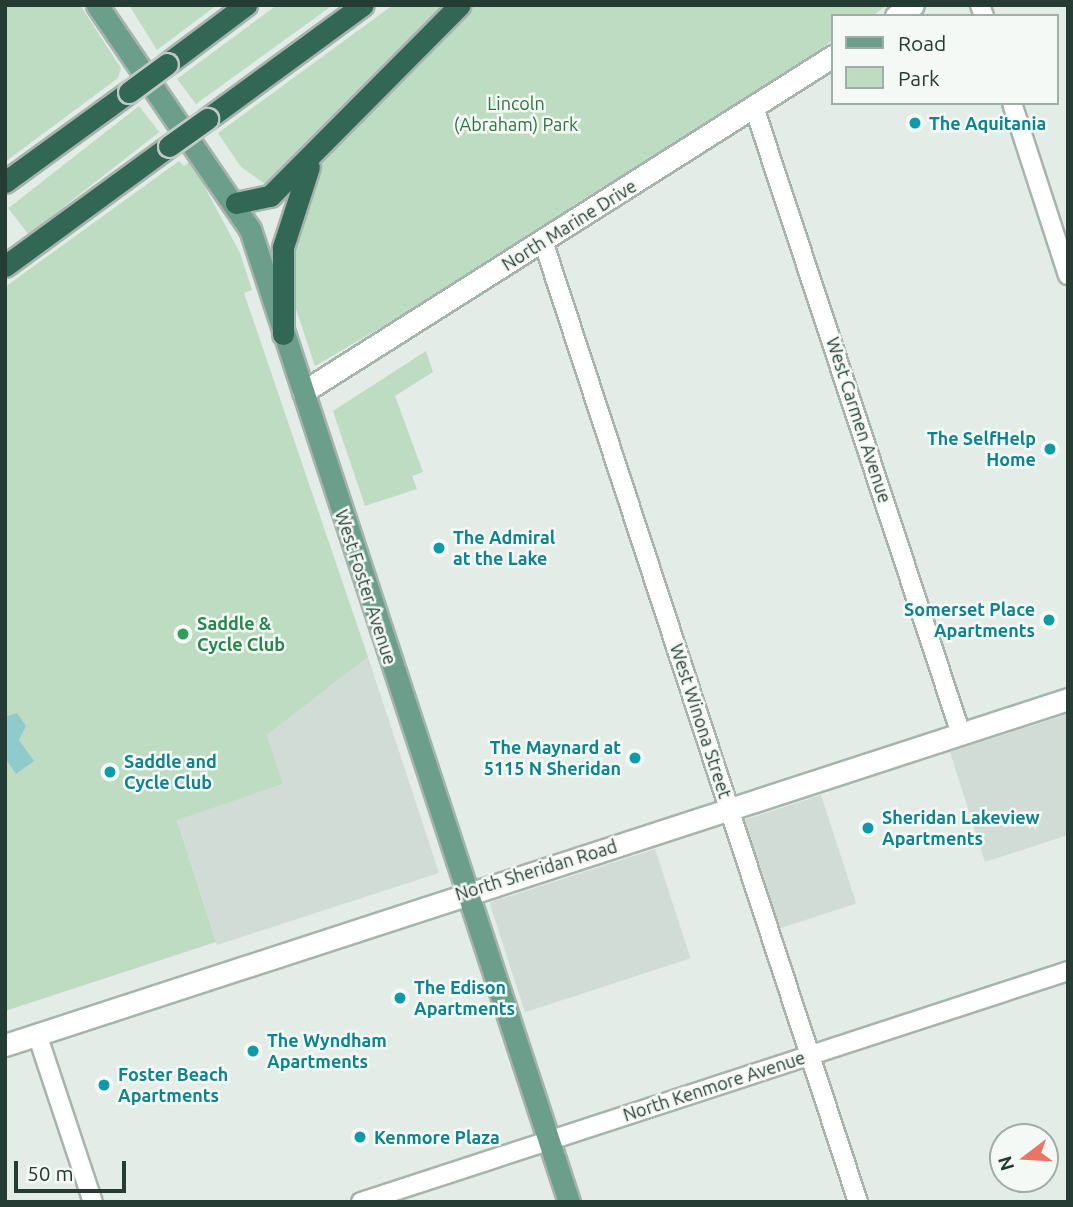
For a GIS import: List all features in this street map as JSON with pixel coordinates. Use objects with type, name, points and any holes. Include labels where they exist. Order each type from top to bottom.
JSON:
[{"type":"highway","points":[[5,182],[246,5]]},
{"type":"highway","points":[[5,266],[363,5]]},
{"type":"highway","points":[[236,203],[270,196],[323,146],[460,5]]},
{"type":"highway","points":[[283,334],[278,285],[287,225],[299,185],[323,146]]},
{"type":"main road","name":"West Foster Avenue","points":[[97,5],[236,203],[303,392],[569,1202]]},
{"type":"main road","name":"North Marine Drive","points":[[303,392],[832,57]]},
{"type":"main road","name":"North Sheridan Road","points":[[5,1045],[466,892],[730,810],[1068,699]]},
{"type":"street","points":[[1013,105],[1068,275]]},
{"type":"street","name":"West Carmen Avenue","points":[[754,107],[961,734]]},
{"type":"street","name":"West Winona Street","points":[[543,241],[858,1202]]},
{"type":"street","name":"North Kenmore Avenue","points":[[361,1202],[1068,971]]},
{"type":"street","points":[[37,1034],[93,1202]]},
{"type":"shaded area","points":[[368,657],[439,873],[217,945],[177,819],[283,784],[267,735]]},
{"type":"shaded area","points":[[1068,714],[1068,835],[985,862],[950,752]]},
{"type":"shaded area","points":[[821,795],[856,903],[780,928],[745,820]]},
{"type":"shaded area","points":[[655,849],[691,958],[525,1012],[490,903]]},
{"type":"green space","points":[[5,5],[80,5],[121,68],[118,78],[5,162]]},
{"type":"green space","points":[[129,5],[217,5],[157,50]]},
{"type":"green space","points":[[277,5],[333,5],[196,104],[177,79]]},
{"type":"green space","points":[[393,5],[448,5],[268,186],[241,167],[218,133]]},
{"type":"green space","name":"Lincoln (Abraham) Park","points":[[474,5],[888,5],[875,14],[832,14],[832,41],[767,88],[572,206],[566,216],[503,256],[315,366],[291,294],[292,240],[317,169]]},
{"type":"green space","points":[[139,106],[159,132],[29,234],[8,208]]},
{"type":"green space","name":"Saddle & Cycle Club","points":[[179,161],[184,166],[191,161],[240,253],[252,290],[244,293],[368,657],[267,735],[283,784],[177,820],[216,942],[5,1011],[5,287]]},
{"type":"green space","points":[[426,351],[433,372],[395,396],[423,472],[412,476],[417,489],[365,506],[333,411]]},
{"type":"water","points":[[17,713],[26,726],[19,740],[34,761],[16,774],[5,758],[5,717]]},
{"type":"place","name":"The Aquitania","points":[[915,123]]},
{"type":"place","name":"The SelfHelp Home","points":[[1050,449]]},
{"type":"place","name":"The Admiral at the Lake","points":[[439,548]]},
{"type":"place","name":"Somerset Place Apartments","points":[[1049,620]]},
{"type":"place","name":"Saddle & Cycle Club","points":[[183,634]]},
{"type":"place","name":"The Maynard at 5115 N Sheridan","points":[[635,758]]},
{"type":"place","name":"Saddle and Cycle Club","points":[[110,772]]},
{"type":"place","name":"Sheridan Lakeview Apartments","points":[[868,828]]},
{"type":"place","name":"The Edison Apartments","points":[[400,998]]},
{"type":"place","name":"The Wyndham Apartments","points":[[253,1051]]},
{"type":"place","name":"Foster Beach Apartments","points":[[104,1085]]},
{"type":"place","name":"Kenmore Plaza","points":[[360,1137]]}]
